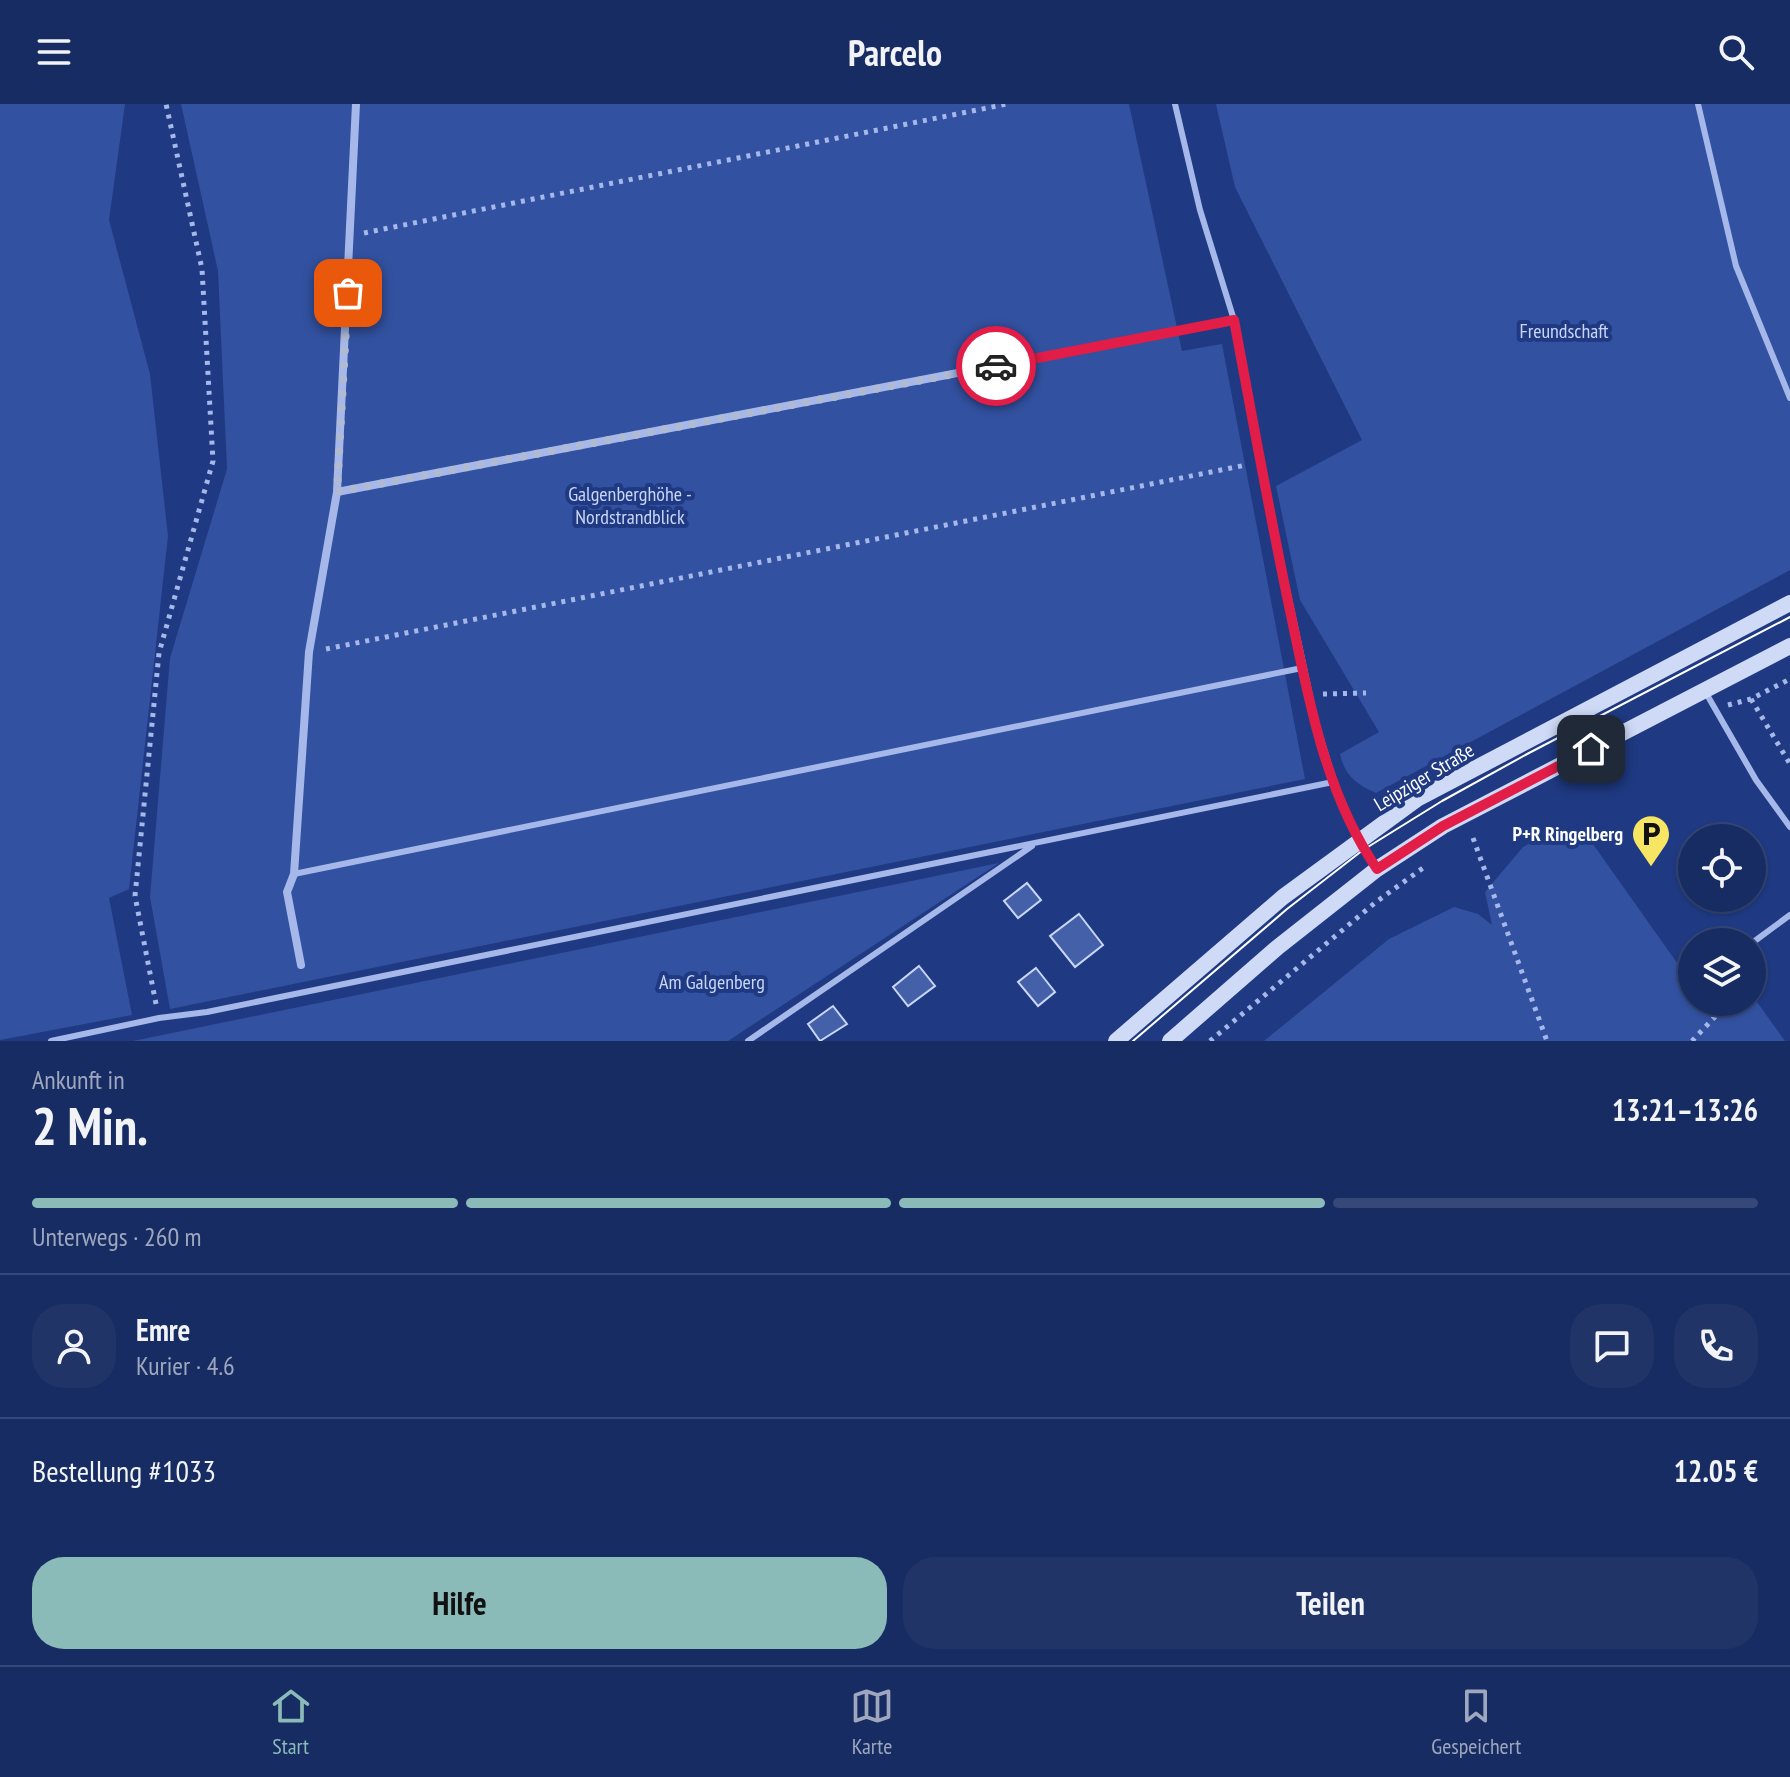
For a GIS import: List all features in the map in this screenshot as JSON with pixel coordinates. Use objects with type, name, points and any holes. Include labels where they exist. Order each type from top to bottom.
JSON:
[{"type":"main road","name":"Leipziger Straße","points":[[1116,1041],[1283,897],[1417,799],[1790,603]]},
{"type":"main road","points":[[1170,1041],[1278,947],[1377,869],[1443,826],[1790,646]]},
{"type":"street","points":[[301,965],[287,892],[294,874],[309,652],[337,492],[356,104]]},
{"type":"street","points":[[337,492],[1234,320]]},
{"type":"lane","points":[[1175,104],[1200,210],[1234,320],[1302,668],[1342,808],[1377,869]]},
{"type":"lane","points":[[1698,104],[1736,266],[1790,398]]},
{"type":"lane","points":[[294,874],[1302,668]]},
{"type":"lane","points":[[1704,690],[1756,780],[1790,827]]},
{"type":"lane","points":[[51,1041],[1035,845],[1333,782]]},
{"type":"lane","points":[[748,1041],[1035,845]]},
{"type":"lane","points":[[1766,933],[1790,915]]},
{"type":"path","points":[[159,1018],[135,896],[159,653],[213,461],[202,269],[166,104]]},
{"type":"path","points":[[351,236],[1007,104]]},
{"type":"path","points":[[309,652],[1260,462]]},
{"type":"path","points":[[1715,709],[1751,699],[1790,679]]},
{"type":"path","points":[[1309,694],[1366,693]]},
{"type":"path","points":[[1751,699],[1790,764]]},
{"type":"path","points":[[1463,843],[1486,831]]},
{"type":"path","points":[[1473,838],[1547,1041]]},
{"type":"path","points":[[1210,1041],[1376,902],[1432,862]]},
{"type":"path","points":[[1692,1041],[1716,1016]]},
{"type":"green space","points":[[0,104],[125,104],[109,220],[150,374],[168,536],[129,889],[109,898],[132,1015],[0,1040]]},
{"type":"green space","name":"Galgenberghöhe - Nordstrandblick","points":[[181,104],[1129,104],[1182,351],[1222,344],[1305,779],[170,1009],[150,897],[170,658],[227,469],[218,271]]},
{"type":"green space","name":"Freundschaft","points":[[1216,104],[1790,104],[1790,570],[1376,793],[1357,783],[1348,774],[1340,754],[1379,732],[1300,600],[1276,486],[1362,440],[1235,187]]},
{"type":"green space","points":[[1561,827],[1583,830],[1678,964],[1678,1016],[1766,1015],[1785,1041],[1264,1041],[1389,939],[1454,907],[1478,914],[1492,925],[1485,892],[1523,847]]},
{"type":"green space","name":"Am Galgenberg","points":[[999,863],[728,1041],[133,1041]]},
{"type":"building","points":[[1027,883],[1041,900],[1018,918],[1004,901]]},
{"type":"building","points":[[1079,914],[1103,945],[1075,967],[1050,936]]},
{"type":"building","points":[[919,966],[935,986],[908,1006],[893,987]]},
{"type":"building","points":[[1036,968],[1055,992],[1038,1006],[1018,982]]},
{"type":"building","points":[[833,1006],[847,1024],[820,1041],[808,1024]]},
{"type":"tram line","points":[[1133,1041],[1287,909],[1363,850],[1442,801],[1529,753],[1790,617]]},
{"type":"way so far","points":[[348,293],[337,492],[996,366]]},
{"type":"place","name":"P+R Ringelberg","points":[[1651,868]]},
{"type":"route","points":[[996,366],[1234,320],[1269,506],[1315,719],[1342,808],[1363,850],[1377,869],[1443,826],[1591,749]]}]
